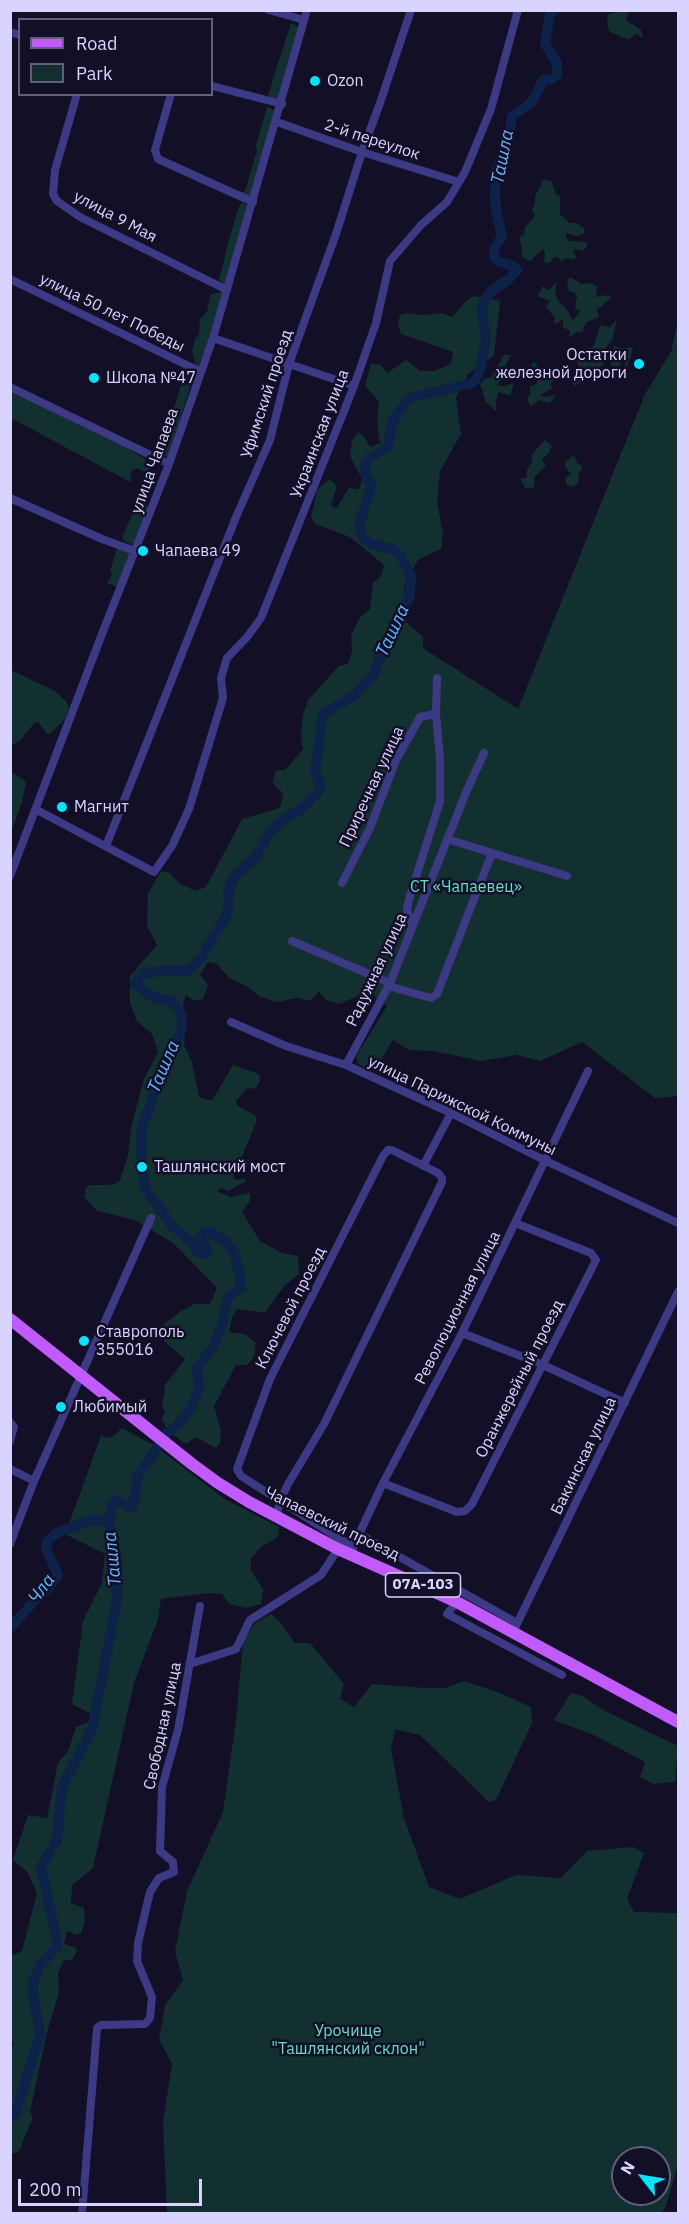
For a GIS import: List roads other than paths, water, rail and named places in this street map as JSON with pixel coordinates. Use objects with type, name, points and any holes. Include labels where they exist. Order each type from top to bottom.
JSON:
[{"type":"main road","name":"07А-103","points":[[10,1319],[81,1376]]},
{"type":"main road","name":"Чапаевский проезд","points":[[81,1376],[218,1483],[276,1518],[338,1549],[353,1551],[515,1628],[678,1722]]},
{"type":"street","points":[[268,10],[304,21]]},
{"type":"street","name":"улица Чапаева","points":[[10,876],[170,464],[213,338],[282,104],[307,10]]},
{"type":"street","name":"Уфимский проезд","points":[[106,846],[236,517],[270,440],[289,364],[336,234],[411,10]]},
{"type":"street","name":"Украинская улица","points":[[106,846],[154,872],[172,846],[189,809],[223,698],[221,678],[227,658],[261,618],[354,386],[376,323],[390,261],[421,225],[447,201],[459,182],[491,109],[518,10]]},
{"type":"street","points":[[213,86],[282,104]]},
{"type":"street","name":"улица 9 Мая","points":[[76,96],[55,170],[53,194],[57,201],[80,217],[227,290]]},
{"type":"street","points":[[170,96],[154,150],[158,159],[253,202]]},
{"type":"street","name":"2-й переулок","points":[[276,122],[459,182]]},
{"type":"street","name":"улица 50 лет Победы","points":[[10,279],[201,372]]},
{"type":"street","points":[[213,338],[354,386]]},
{"type":"street","points":[[10,387],[170,464]]},
{"type":"street","points":[[10,498],[102,539],[135,551]]},
{"type":"street","points":[[411,932],[407,908],[440,801],[440,759],[436,714],[437,678]]},
{"type":"street","name":"Приречная улица","points":[[342,883],[370,828],[401,751],[420,717],[436,714]]},
{"type":"street","name":"Радужная улица","points":[[346,1065],[389,985],[484,753]]},
{"type":"street","points":[[35,808],[106,846]]},
{"type":"street","points":[[447,839],[567,876]]},
{"type":"street","points":[[292,941],[389,985],[431,998],[437,994],[492,853]]},
{"type":"street","name":"улица Парижской Коммуны","points":[[231,1022],[286,1046],[346,1065],[678,1223]]},
{"type":"street","name":"Революционная улица","points":[[353,1551],[383,1483],[462,1333],[588,1071]]},
{"type":"street","points":[[423,1166],[451,1113]]},
{"type":"street","name":"Ключевой проезд","points":[[276,1518],[280,1501],[324,1424],[442,1182],[440,1175],[392,1150],[385,1152],[270,1379],[237,1470],[241,1476],[280,1501],[353,1551]]},
{"type":"street","points":[[10,1544],[34,1480],[150,1218]]},
{"type":"street","name":"Оранжерейный проезд","points":[[383,1483],[457,1512],[465,1511],[472,1504],[541,1364],[596,1260],[591,1253],[515,1223]]},
{"type":"street","name":"Бакинская улица","points":[[515,1628],[678,1292]]},
{"type":"street","points":[[462,1333],[541,1364],[625,1403]]},
{"type":"street","points":[[10,1422],[14,1427],[10,1441]]},
{"type":"street","points":[[10,1469],[34,1480]]},
{"type":"street","points":[[359,1534],[515,1628]]},
{"type":"street","points":[[190,1664],[236,1649],[250,1620],[321,1575],[338,1549]]},
{"type":"street","points":[[457,1602],[447,1614],[562,1675]]},
{"type":"street","name":"Свободная улица","points":[[82,2214],[97,2028],[101,2025],[145,2024],[150,2018],[152,1997],[137,1961],[138,1943],[150,1892],[159,1878],[174,1872],[173,1862],[160,1851],[162,1787],[178,1730],[200,1606]]},
{"type":"waterway","name":"Ташла","points":[[10,2118],[16,2112],[40,2035],[32,1986],[39,1966],[58,1946],[41,1866],[57,1840],[62,1787],[92,1730],[117,1600],[116,1556],[109,1521],[112,1505],[116,1500],[128,1507],[133,1506],[138,1476],[166,1434],[179,1424],[191,1408],[199,1389],[197,1368],[212,1349],[222,1326],[228,1297],[241,1287],[234,1252],[226,1242],[210,1232],[202,1234],[201,1240],[208,1251],[203,1255],[197,1251],[194,1244],[172,1226],[145,1188],[141,1158],[142,1127],[152,1101],[157,1078],[182,1028],[181,1014],[173,1001],[153,997],[135,984],[143,973],[187,971],[201,958],[228,912],[229,887],[236,875],[256,856],[270,832],[301,809],[321,788],[315,770],[323,714],[355,695],[374,674],[410,595],[411,576],[400,555],[393,549],[373,545],[364,539],[360,531],[360,522],[372,484],[365,473],[365,465],[370,457],[388,447],[392,422],[409,398],[470,384],[476,380],[486,338],[481,308],[490,292],[509,279],[517,270],[514,266],[497,261],[494,255],[494,249],[502,236],[496,212],[496,172],[509,135],[512,116],[532,102],[543,80],[552,79],[557,75],[557,63],[545,44],[550,14],[555,10]]},
{"type":"waterway","name":"Чла","points":[[10,1628],[47,1590],[58,1575],[46,1548],[47,1541],[58,1532],[89,1521],[109,1521]]},
{"type":"place","name":"Ozon","points":[[315,81]]},
{"type":"place","name":"Остатки железной дороги","points":[[639,364]]},
{"type":"place","name":"Школа №47","points":[[94,378]]},
{"type":"place","name":"Чапаева 49","points":[[143,551]]},
{"type":"place","name":"Магнит","points":[[62,807]]},
{"type":"place","name":"Ташлянский мост","points":[[142,1167]]},
{"type":"place","name":"Ставрополь 355016","points":[[84,1341]]},
{"type":"place","name":"Любимый","points":[[61,1407]]},
{"type":"park label","name":"СТ «Чапаевец»","points":[[466,887]]},
{"type":"park label","name":"Урочище \"Ташлянский склон\"","points":[[348,2040]]}]
